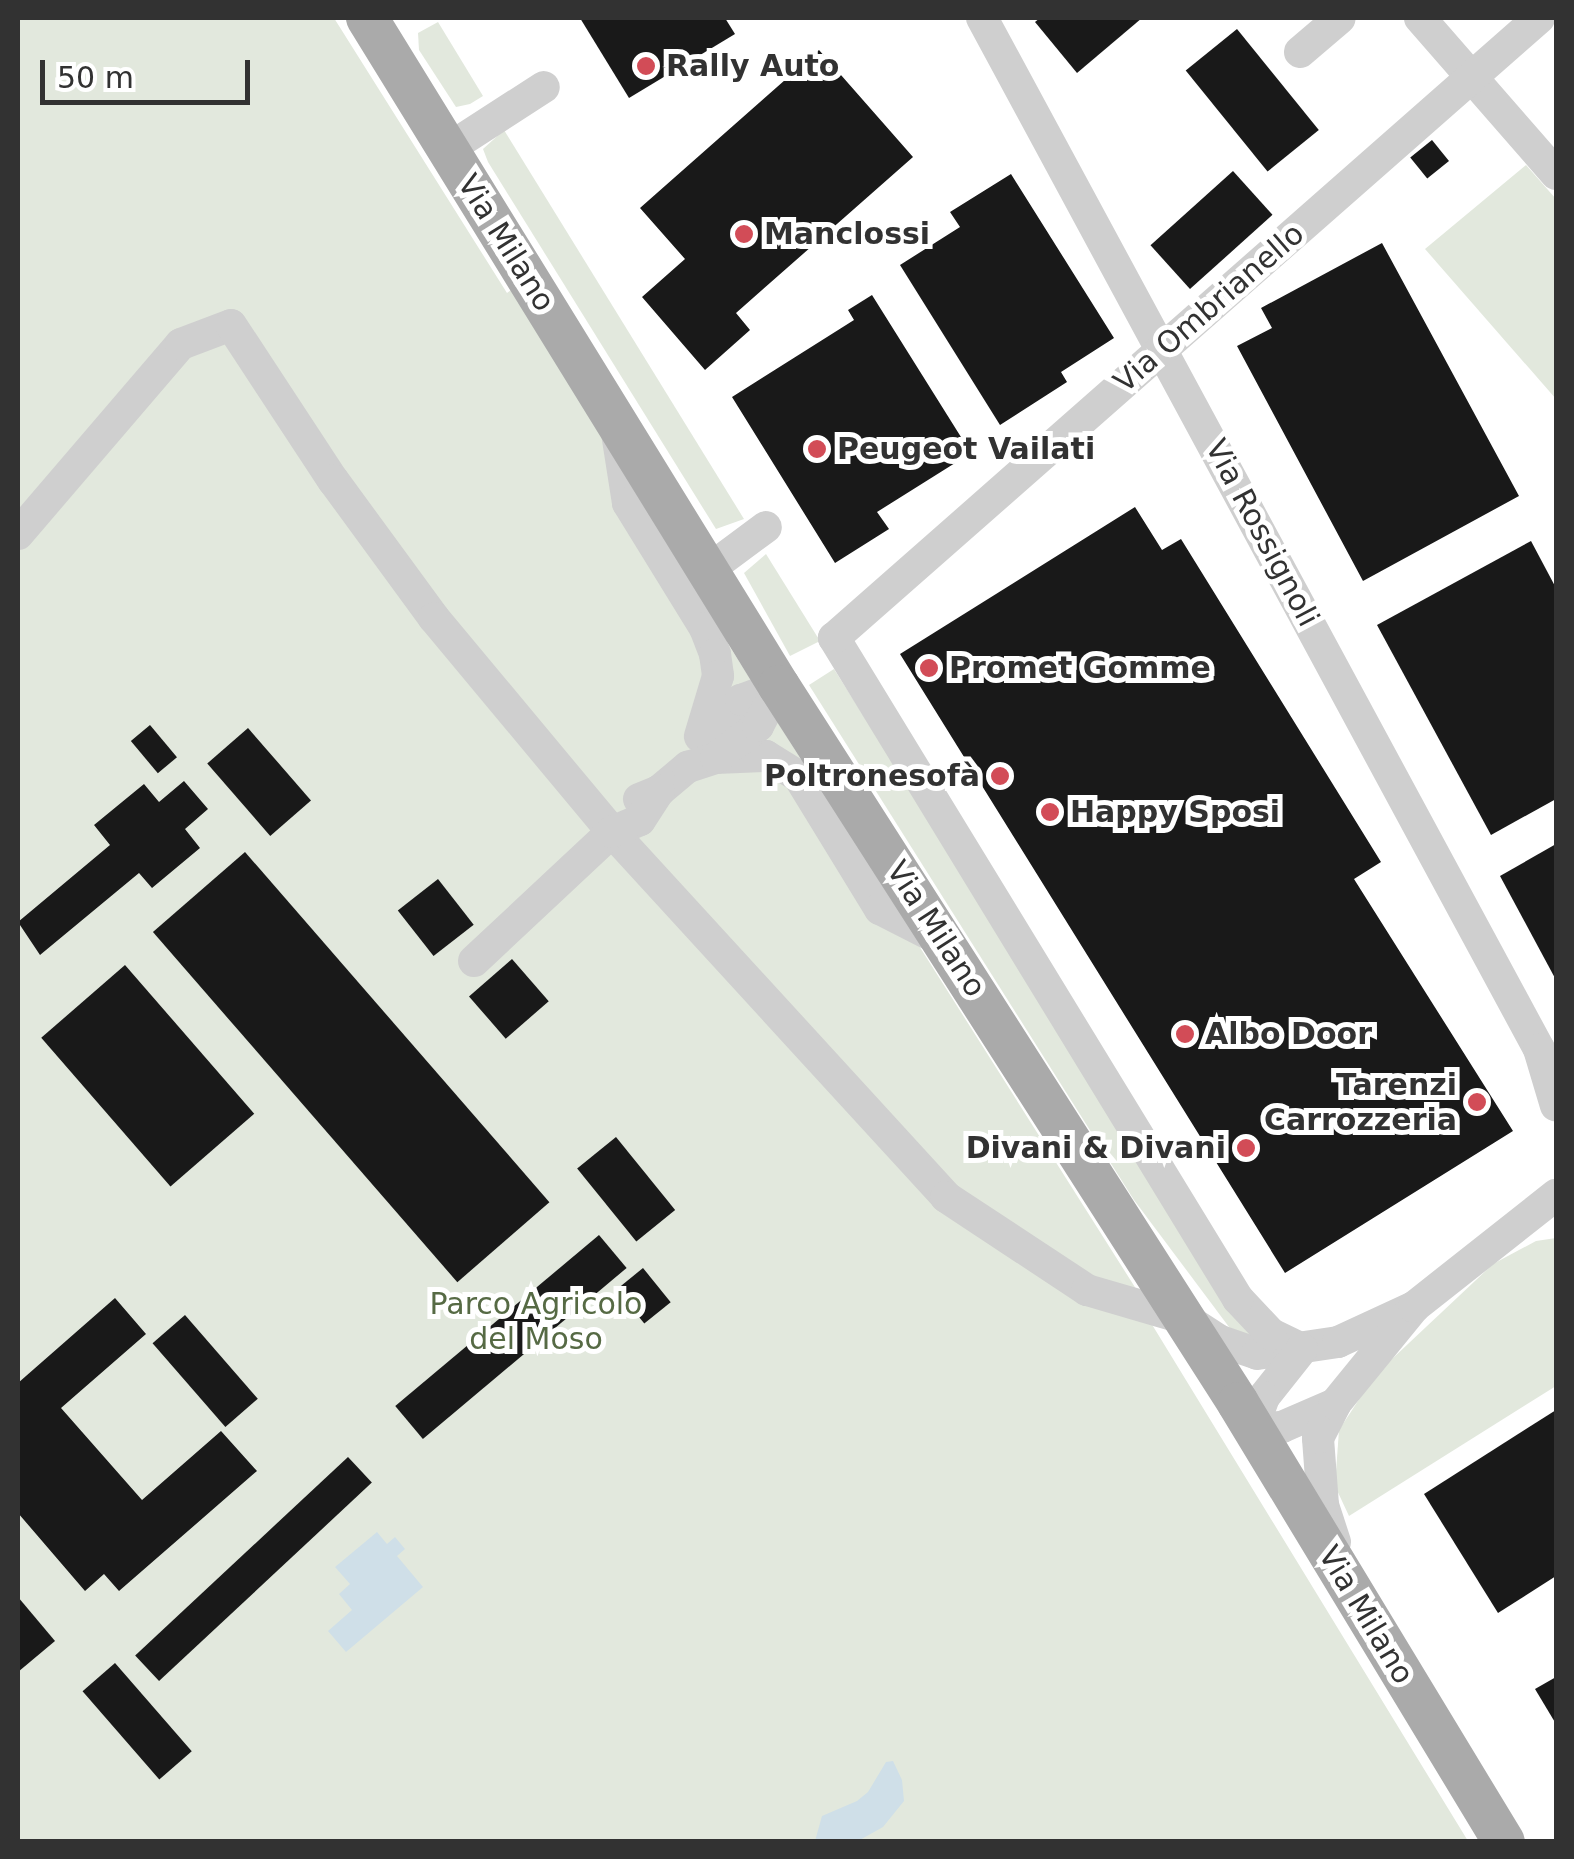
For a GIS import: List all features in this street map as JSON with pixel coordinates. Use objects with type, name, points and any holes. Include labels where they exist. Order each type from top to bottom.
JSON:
[{"type":"main road","name":"Via Milano","points":[[367,18],[779,686],[1254,1428],[1504,1842]]},
{"type":"street","name":"Via Rossignoli","points":[[982,18],[1548,1056],[1556,1106]]},
{"type":"street","points":[[1300,52],[1340,18]]},
{"type":"street","points":[[1420,18],[1556,174]]},
{"type":"street","name":"Via Ombrianello","points":[[1302,1349],[1271,1334],[1238,1299],[834,638],[1540,18]]},
{"type":"street","points":[[448,149],[544,87]]},
{"type":"street","points":[[18,534],[181,344],[231,326],[333,480],[434,618],[612,832],[946,1197],[1087,1290],[1186,1319],[1220,1341],[1257,1354],[1338,1342],[1414,1307]]},
{"type":"street","points":[[614,418],[628,503],[705,628],[716,654],[718,676],[702,754]]},
{"type":"street","points":[[708,570],[766,527]]},
{"type":"street","points":[[474,962],[612,832],[626,804],[660,790],[702,754],[758,726],[779,686]]},
{"type":"street","points":[[702,754],[766,756],[799,777],[880,909],[943,941]]},
{"type":"street","points":[[1348,1586],[1323,1505],[1318,1438],[1335,1404],[1414,1307],[1556,1195]]},
{"type":"street","points":[[1487,1250],[1532,1227],[1556,1223]]},
{"type":"street","points":[[1302,1349],[1264,1397],[1254,1428],[1282,1427],[1335,1404]]},
{"type":"green space","name":"Parco Agricolo del Moso","points":[[18,18],[334,18],[507,293],[515,287],[600,421],[606,451],[1138,1292],[1137,1300],[1468,1841],[18,1841]]},
{"type":"green space","points":[[438,22],[483,96],[470,104],[456,107],[419,50],[418,33]]},
{"type":"green space","points":[[504,130],[744,519],[716,529],[488,162],[483,149]]},
{"type":"green space","points":[[1526,165],[1556,199],[1556,399],[1425,249]]},
{"type":"green space","points":[[766,554],[820,641],[790,656],[744,573]]},
{"type":"green space","points":[[834,669],[1255,1334],[1247,1342],[1232,1331],[1134,1200],[809,685]]},
{"type":"green space","points":[[1556,1238],[1556,1386],[1349,1516],[1335,1486],[1339,1430],[1375,1375],[1493,1264],[1536,1241]]},
{"type":"shaded area","points":[[377,1532],[387,1544],[395,1537],[405,1549],[397,1556],[423,1587],[346,1652],[328,1631],[352,1610],[339,1594],[350,1584],[335,1567]]},
{"type":"shaded area","points":[[893,1761],[902,1780],[904,1801],[883,1827],[858,1841],[815,1841],[822,1816],[857,1801],[868,1792],[886,1762]]},
{"type":"building","name":"Rally Auto","points":[[580,18],[725,18],[735,34],[629,98]]},
{"type":"building","points":[[1040,18],[1142,18],[1077,73],[1035,22]]},
{"type":"building","points":[[1237,29],[1319,130],[1268,172],[1186,71]]},
{"type":"building","name":"Manclossi","points":[[819,50],[913,157],[736,313],[750,330],[705,370],[642,297],[685,259],[640,208]]},
{"type":"building","points":[[1432,140],[1449,161],[1427,179],[1410,158]]},
{"type":"building","points":[[1233,171],[1272,215],[1190,289],[1151,245]]},
{"type":"building","points":[[1011,174],[1114,338],[1061,372],[1067,382],[1000,425],[900,265],[960,227],[950,212]]},
{"type":"building","points":[[1382,243],[1519,496],[1363,581],[1237,346],[1272,328],[1261,308]]},
{"type":"building","points":[[872,295],[971,453],[877,512],[889,529],[835,563],[732,397],[854,320],[848,310]]},
{"type":"building","points":[[1135,507],[1162,550],[1181,539],[1381,862],[1354,879],[1513,1131],[1285,1273],[900,654]]},
{"type":"building","points":[[1531,541],[1556,588],[1556,799],[1491,835],[1377,625]]},
{"type":"building","points":[[150,725],[177,757],[158,773],[131,741]]},
{"type":"building","points":[[248,728],[311,800],[270,836],[207,763]]},
{"type":"building","points":[[184,781],[208,809],[185,829],[200,848],[152,888],[139,873],[40,955],[18,922],[110,845],[94,825],[144,784],[159,802]]},
{"type":"building","points":[[1556,844],[1556,980],[1500,876]]},
{"type":"building","points":[[245,852],[549,1202],[457,1282],[153,932]]},
{"type":"building","points":[[438,879],[474,925],[434,956],[398,910]]},
{"type":"building","points":[[512,959],[549,1001],[506,1039],[469,996]]},
{"type":"building","points":[[125,965],[254,1114],[170,1187],[41,1038]]},
{"type":"building","points":[[616,1137],[675,1210],[636,1242],[577,1168]]},
{"type":"building","points":[[599,1235],[627,1268],[423,1439],[395,1406]]},
{"type":"building","points":[[643,1268],[671,1302],[644,1324],[617,1289]]},
{"type":"building","points":[[115,1298],[146,1334],[61,1408],[142,1500],[221,1431],[257,1471],[119,1591],[104,1574],[85,1591],[18,1513],[18,1383]]},
{"type":"building","points":[[185,1315],[258,1399],[225,1427],[153,1343]]},
{"type":"building","points":[[1556,1410],[1556,1576],[1498,1613],[1424,1494]]},
{"type":"building","points":[[348,1457],[372,1483],[159,1681],[135,1655]]},
{"type":"building","points":[[18,1597],[55,1641],[18,1672]]},
{"type":"building","points":[[115,1663],[192,1751],[159,1780],[83,1691]]},
{"type":"building","points":[[1556,1677],[1556,1724],[1535,1689]]},
{"type":"place","name":"Rally Auto","points":[[646,66]]},
{"type":"place","name":"Manclossi","points":[[744,234]]},
{"type":"place","name":"Peugeot Vailati","points":[[817,449]]},
{"type":"place","name":"Promet Gomme","points":[[929,668]]},
{"type":"place","name":"Poltronesofà","points":[[1000,776]]},
{"type":"place","name":"Happy Sposi","points":[[1050,812]]},
{"type":"place","name":"Albo Door","points":[[1185,1034]]},
{"type":"place","name":"Tarenzi Carrozzeria","points":[[1477,1102]]},
{"type":"place","name":"Divani & Divani","points":[[1246,1148]]}]
